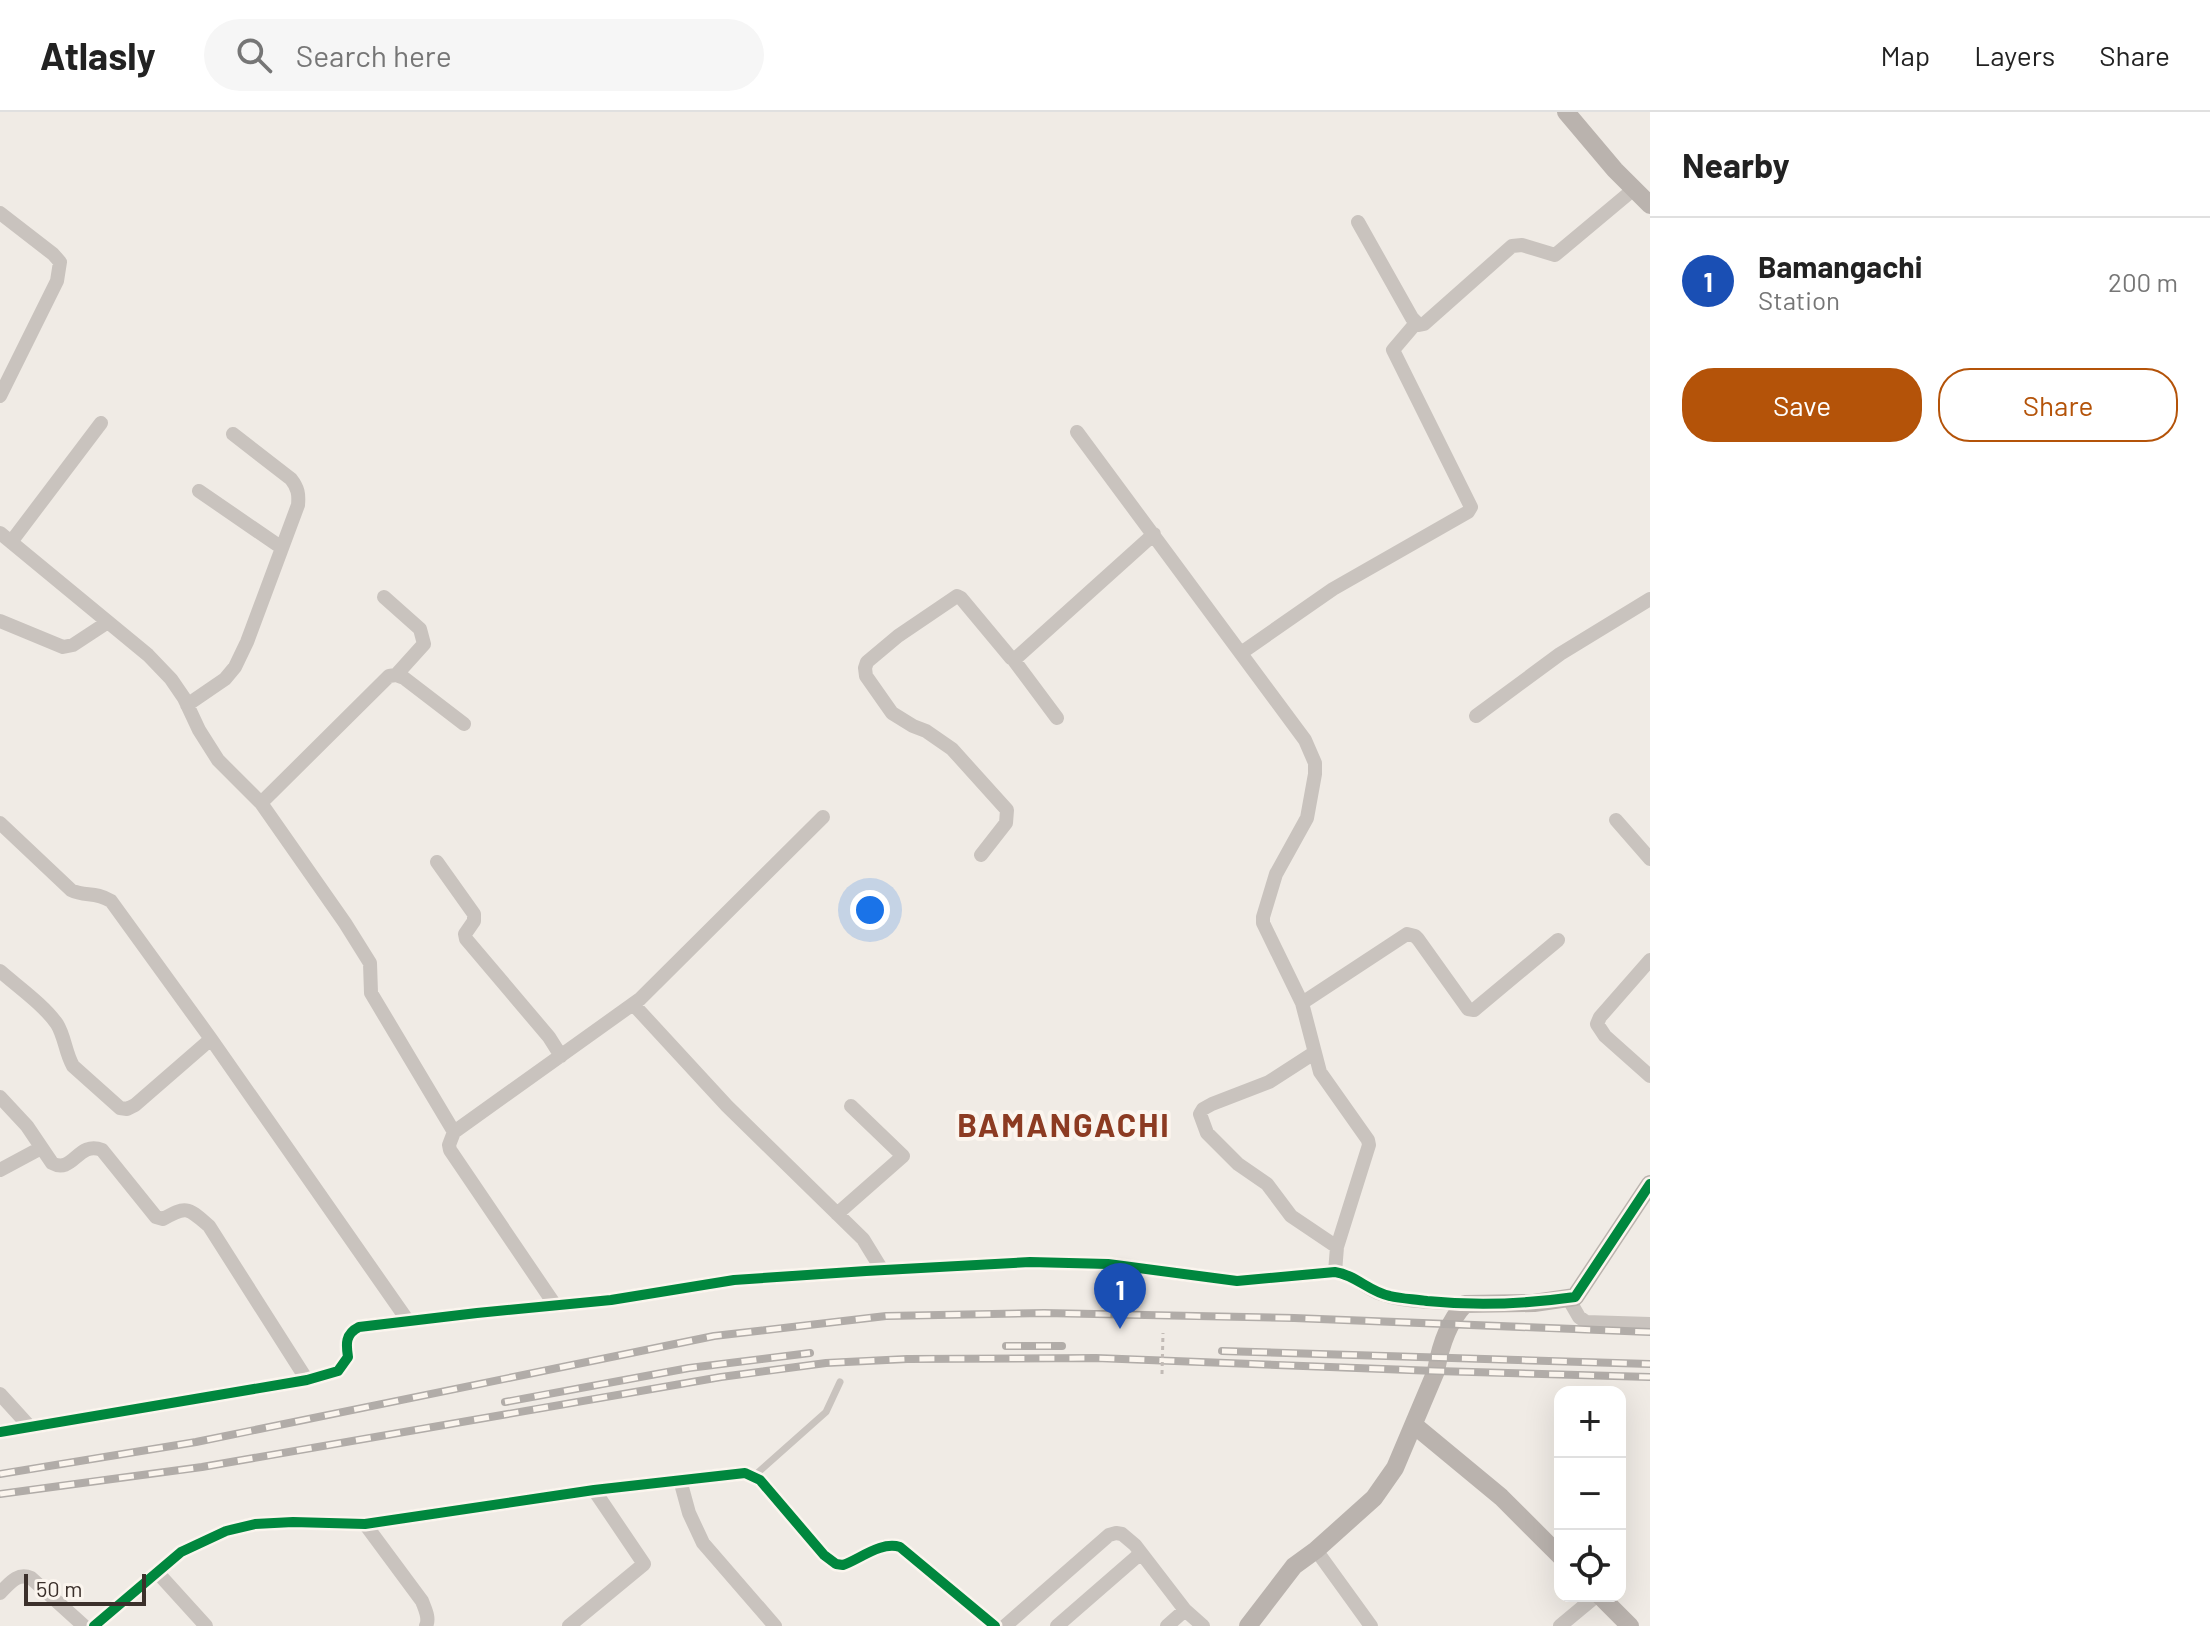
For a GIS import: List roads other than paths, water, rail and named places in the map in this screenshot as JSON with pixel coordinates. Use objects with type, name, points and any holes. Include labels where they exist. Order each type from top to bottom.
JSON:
[{"type":"street","points":[[1566,112],[1615,170],[1650,205]]},
{"type":"street","points":[[1358,222],[1419,325],[1424,324],[1512,246],[1522,245],[1555,255],[1634,189]]},
{"type":"street","points":[[0,213],[60,262],[57,281],[0,396]]},
{"type":"street","points":[[1241,653],[1333,589],[1468,512],[1471,507],[1393,350],[1416,323]]},
{"type":"street","points":[[101,423],[5,537],[148,655],[171,679],[218,760],[261,803],[368,959],[371,993],[454,1132]]},
{"type":"street","points":[[1077,432],[1305,740],[1315,763],[1307,818],[1276,874],[1263,923],[1302,1003],[1320,1072],[1368,1140],[1337,1247],[1335,1272]]},
{"type":"street","points":[[187,705],[225,679],[235,667],[298,505],[299,494],[291,479],[233,434]]},
{"type":"street","points":[[199,491],[282,548]]},
{"type":"street","points":[[1013,659],[1154,534]]},
{"type":"street","points":[[981,855],[1006,823],[1007,810],[952,749],[892,713],[866,676],[867,662],[898,636],[957,596],[1013,659],[1057,718]]},
{"type":"street","points":[[384,597],[420,629],[424,644],[396,675]]},
{"type":"street","points":[[1476,716],[1560,654],[1650,599]]},
{"type":"street","points":[[0,621],[63,647],[73,645],[108,622]]},
{"type":"street","points":[[261,803],[389,676],[404,678],[464,724]]},
{"type":"street","points":[[555,1305],[450,1150],[454,1132],[649,991],[823,817]]},
{"type":"street","points":[[1616,820],[1650,859]]},
{"type":"street","points":[[0,823],[71,890],[78,894],[101,895],[111,901],[408,1321]]},
{"type":"street","points":[[437,862],[474,914],[474,921],[465,934],[466,939],[549,1037],[561,1056]]},
{"type":"street","points":[[1302,1003],[1407,934],[1418,939],[1468,1009],[1474,1010],[1558,940]]},
{"type":"street","points":[[1650,960],[1597,1024],[1605,1036],[1650,1076]]},
{"type":"street","points":[[0,971],[49,1015],[62,1035],[73,1066],[120,1108],[135,1105],[211,1039]]},
{"type":"street","points":[[633,1004],[727,1106],[863,1239],[882,1270]]},
{"type":"street","points":[[1314,1053],[1280,1077],[1212,1104],[1200,1114],[1207,1133],[1238,1164],[1267,1184],[1291,1216],[1337,1247]]},
{"type":"street","points":[[0,1097],[58,1167],[88,1148],[95,1147],[102,1150],[156,1217],[163,1219],[185,1209],[203,1221],[220,1242],[307,1380]]},
{"type":"street","points":[[837,1214],[903,1156],[851,1106]]},
{"type":"street","points":[[0,1170],[41,1148]]},
{"type":"street","points":[[0,1432],[307,1380],[338,1371],[348,1357],[348,1335],[359,1327],[611,1300],[734,1280],[1030,1262],[1108,1264],[1237,1281],[1335,1272],[1348,1274],[1370,1289],[1392,1297],[1465,1304],[1534,1303],[1575,1297],[1650,1184]]},
{"type":"street","points":[[1568,1298],[1579,1317],[1586,1322],[1650,1324]]},
{"type":"street","points":[[1248,1626],[1294,1566],[1374,1498],[1395,1468],[1436,1371],[1453,1317],[1465,1304]]},
{"type":"street","points":[[0,1394],[30,1427]]},
{"type":"street","points":[[1414,1425],[1501,1497],[1554,1550]]},
{"type":"street","points":[[94,1626],[181,1552],[226,1531],[255,1524],[365,1524],[594,1490],[745,1473],[760,1480],[824,1555],[836,1564],[843,1565],[884,1546],[892,1544],[900,1547],[995,1626]]},
{"type":"street","points":[[680,1480],[689,1513],[703,1543],[775,1626]]},
{"type":"street","points":[[569,1626],[644,1564],[594,1490]]},
{"type":"street","points":[[365,1524],[422,1601],[427,1614],[426,1626]]},
{"type":"street","points":[[1005,1626],[1109,1535],[1116,1533],[1122,1534],[1141,1553],[1185,1610],[1203,1626]]},
{"type":"street","points":[[1316,1550],[1371,1626]]},
{"type":"street","points":[[1057,1626],[1141,1553]]},
{"type":"street","points":[[157,1572],[206,1626]]},
{"type":"street","points":[[0,1593],[19,1577],[31,1578],[84,1626]]},
{"type":"street","points":[[1560,1626],[1590,1602]]},
{"type":"street","points":[[1604,1602],[1630,1626]]},
{"type":"street","points":[[1167,1626],[1185,1610]]},
{"type":"lane","points":[[754,1476],[826,1412],[840,1382]]},
{"type":"railway","points":[[0,1474],[196,1442],[714,1336],[886,1316],[1044,1313],[1294,1318],[1650,1332]]},
{"type":"railway","points":[[1006,1346],[1062,1346]]},
{"type":"railway","points":[[1222,1351],[1650,1364]]},
{"type":"railway","points":[[505,1402],[689,1368],[810,1353]]},
{"type":"railway","points":[[0,1494],[202,1467],[721,1377],[826,1363],[907,1359],[1096,1358],[1650,1377]]},
{"type":"place","name":"Bamangachi","points":[[1120,1329]]},
{"type":"district","name":"BAMANGACHI","points":[[1064,1124]]}]
